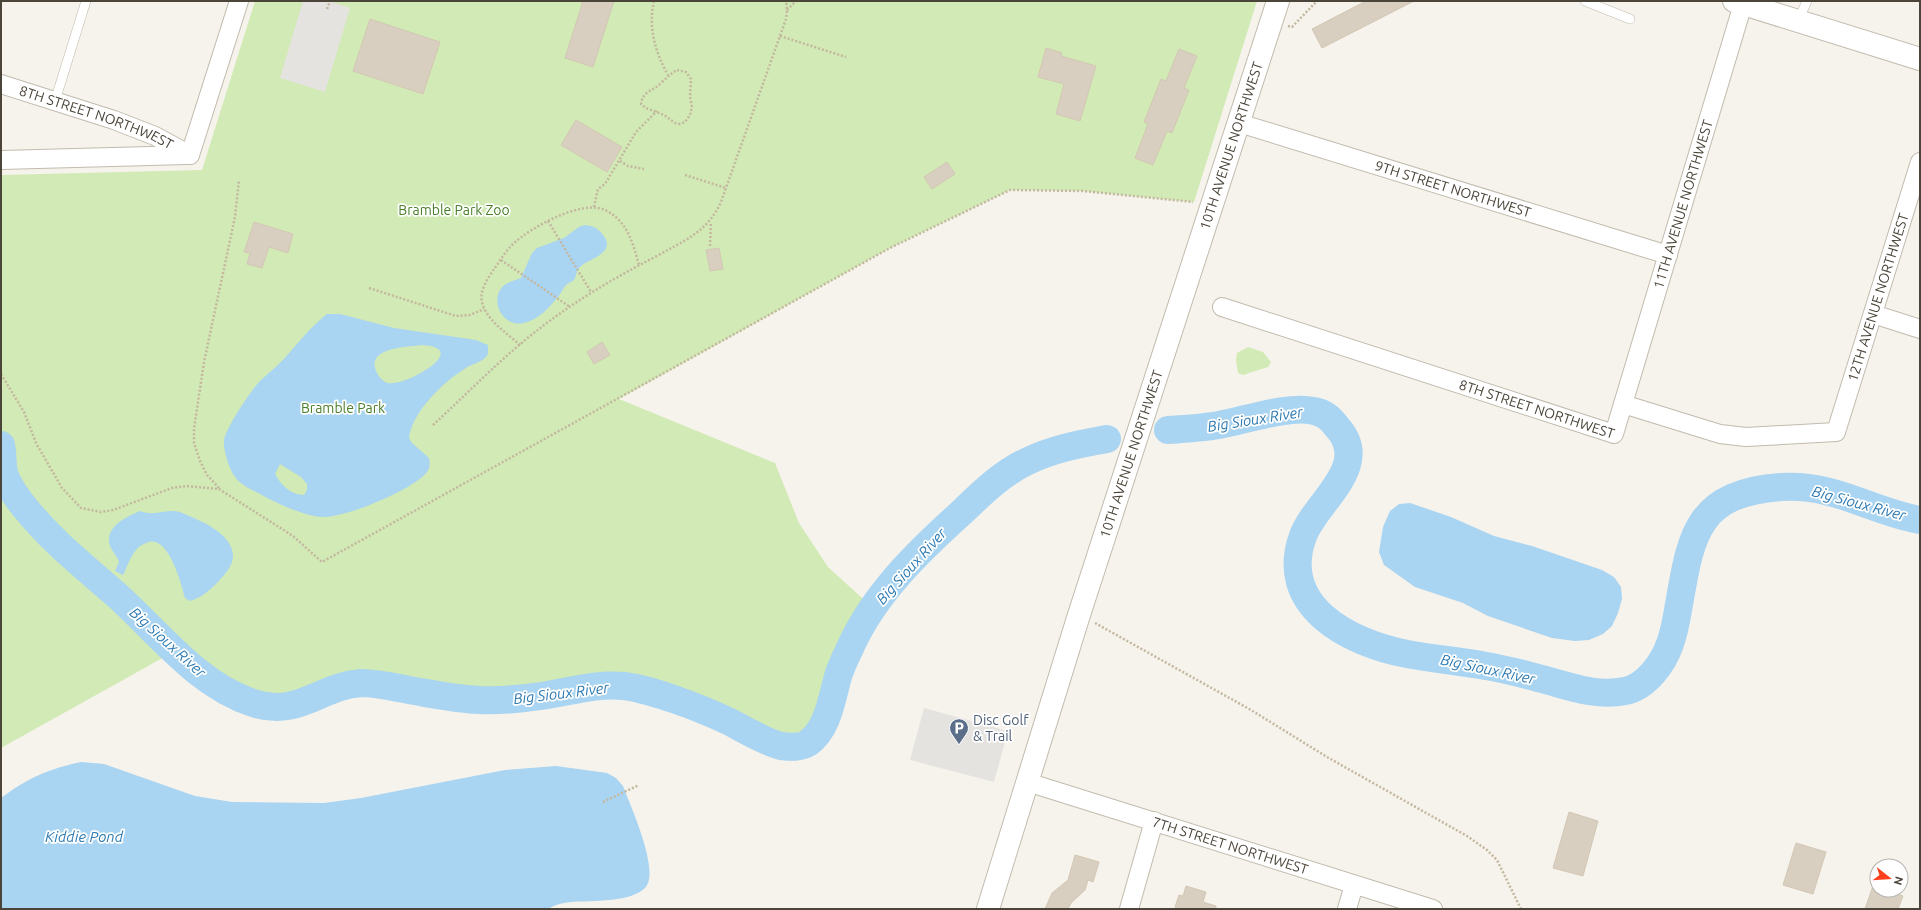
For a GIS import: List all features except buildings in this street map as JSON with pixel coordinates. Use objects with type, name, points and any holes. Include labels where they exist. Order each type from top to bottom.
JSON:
[{"type":"street","points":[[1,160],[190,155],[239,1]]},
{"type":"street","name":"10TH AVENUE NORTHWEST","points":[[988,909],[1078,618],[1278,1]]},
{"type":"street","points":[[1738,2],[1920,59]]},
{"type":"street","name":"11TH AVENUE NORTHWEST","points":[[1623,404],[1668,255],[1738,2]]},
{"type":"street","name":"8TH STREET NORTHWEST","points":[[1,84],[114,120],[155,136],[190,155]]},
{"type":"street","name":"9TH STREET NORTHWEST","points":[[1238,123],[1668,255]]},
{"type":"street","name":"12TH AVENUE NORTHWEST","points":[[1836,432],[1920,162]]},
{"type":"street","name":"8TH STREET NORTHWEST","points":[[1222,308],[1614,434],[1623,404],[1720,434],[1746,437],[1836,432]]},
{"type":"street","points":[[1873,314],[1920,329]]},
{"type":"street","name":"7TH STREET NORTHWEST","points":[[1027,782],[1433,909]]},
{"type":"street","points":[[1129,909],[1154,821]]},
{"type":"street","points":[[1347,909],[1354,885]]},
{"type":"lane","points":[[55,101],[86,1]]},
{"type":"lane","points":[[1585,1],[1630,18]]},
{"type":"lane","points":[[1798,21],[1807,1]]},
{"type":"path","points":[[327,9],[330,1]]},
{"type":"path","points":[[654,1],[653,38],[655,50],[668,75]]},
{"type":"path","points":[[433,425],[520,345],[570,307],[591,292],[693,236],[711,221],[719,208],[780,36],[787,11],[786,1]]},
{"type":"path","points":[[787,11],[796,1]]},
{"type":"path","points":[[780,36],[846,57]]},
{"type":"path","points":[[677,70],[686,72],[691,79],[690,97],[692,107],[690,115],[685,122],[680,124],[675,123],[657,111],[646,108],[641,104],[642,98],[646,92],[677,70]]},
{"type":"path","points":[[594,207],[598,189],[606,184],[636,132],[657,111]]},
{"type":"path","points":[[620,161],[628,166],[644,169]]},
{"type":"path","points":[[685,175],[726,188]]},
{"type":"path","points":[[239,180],[235,217],[211,326],[196,408],[194,443],[200,461],[207,475],[219,489],[293,536],[322,562],[890,248],[1010,190],[1083,191],[1194,202]]},
{"type":"path","points":[[520,345],[494,321],[484,309],[481,301],[482,292],[488,278],[512,246],[521,237],[548,221],[584,208],[594,207],[605,210],[623,226],[631,238],[639,265]]},
{"type":"path","points":[[548,221],[591,292]]},
{"type":"path","points":[[710,246],[711,221]]},
{"type":"path","points":[[501,260],[570,307]]},
{"type":"path","points":[[368,288],[456,316],[470,316],[484,309]]},
{"type":"path","points":[[1,374],[24,412],[36,444],[62,488],[81,508],[101,512],[113,510],[172,488],[186,486],[219,489]]},
{"type":"path","points":[[1078,618],[1096,623],[1162,659],[1252,710],[1327,757],[1467,836],[1487,850],[1497,860],[1521,909]]},
{"type":"path","points":[[603,802],[639,785]]},
{"type":"green space","name":"Bramble Park","points":[[255,1],[1257,1],[1194,202],[1083,191],[1010,190],[890,248],[619,399],[775,463],[799,523],[828,567],[873,608],[856,636],[842,666],[826,719],[815,738],[807,744],[797,747],[785,747],[773,744],[694,706],[659,694],[636,688],[615,685],[511,700],[486,700],[452,697],[378,684],[360,683],[339,688],[312,700],[291,707],[271,708],[240,698],[226,690],[211,681],[175,651],[1,748],[1,175],[202,170]]},
{"type":"green space","points":[[1248,347],[1263,352],[1271,362],[1268,367],[1243,375],[1238,373],[1236,360],[1237,353]]},
{"type":"shaded area","points":[[303,1],[328,1],[350,8],[325,92],[280,78]]},
{"type":"shaded area","name":"Disc Golf & Trail","points":[[924,708],[1008,731],[994,782],[910,760]]},
{"type":"water","points":[[585,225],[595,228],[603,235],[607,242],[607,247],[604,251],[579,268],[574,280],[566,285],[554,302],[539,316],[524,323],[511,322],[506,319],[497,303],[502,287],[521,278],[532,253],[537,248],[564,238],[579,227]]},
{"type":"water","points":[[327,314],[340,314],[394,328],[476,340],[488,345],[488,355],[484,359],[457,374],[439,389],[430,398],[411,428],[409,438],[412,443],[429,458],[430,465],[427,472],[408,487],[378,502],[346,513],[322,517],[290,508],[243,485],[237,480],[231,469],[225,454],[224,444],[226,434],[230,426],[251,392],[320,319]],"holes":[[[422,345],[436,348],[441,353],[438,359],[420,374],[396,383],[388,383],[378,375],[375,363],[377,357],[390,350]],[[280,464],[301,477],[307,484],[307,490],[304,495],[299,495],[287,489],[280,482],[275,474]]]},
{"type":"water","points":[[1410,503],[1451,517],[1494,536],[1532,546],[1602,570],[1614,577],[1621,587],[1622,599],[1612,626],[1603,634],[1589,640],[1575,641],[1552,638],[1488,616],[1463,603],[1415,587],[1384,565],[1379,552],[1383,527],[1390,511],[1399,504]]},
{"type":"water","points":[[140,511],[153,513],[168,511],[179,512],[204,523],[219,532],[226,538],[233,553],[232,561],[228,570],[206,593],[190,601],[185,598],[173,562],[168,554],[156,542],[149,542],[141,545],[137,549],[130,559],[123,575],[115,571],[119,562],[110,546],[110,533],[113,528],[123,520]]},
{"type":"water","name":"Kiddie Pond","points":[[81,762],[104,764],[195,796],[232,802],[324,803],[361,798],[505,770],[556,766],[607,773],[616,778],[623,786],[632,808],[647,854],[649,880],[645,888],[635,895],[609,900],[565,903],[548,909],[1,909],[1,798],[20,785],[39,775]]},
{"type":"waterway","name":"Big Sioux River","points":[[1168,430],[1213,426],[1280,411],[1304,410],[1314,411],[1325,415],[1335,424],[1346,441],[1349,456],[1345,470],[1338,483],[1309,523],[1303,536],[1298,561],[1300,582],[1309,601],[1324,617],[1342,630],[1363,641],[1385,649],[1417,656],[1500,669],[1593,692],[1604,693],[1625,691],[1633,688],[1647,679],[1659,666],[1673,636],[1687,561],[1693,541],[1702,523],[1714,509],[1730,498],[1753,491],[1782,487],[1801,487],[1836,494],[1885,511],[1920,520]]},
{"type":"waterway","name":"Big Sioux River","points":[[1,445],[4,473],[8,483],[23,505],[46,531],[194,669],[213,683],[232,694],[253,703],[269,707],[284,707],[309,700],[346,685],[361,683],[385,685],[452,697],[487,700],[510,700],[614,685],[649,691],[693,706],[730,722],[755,736],[781,746],[791,747],[802,746],[808,743],[821,729],[829,711],[840,670],[860,628],[884,592],[929,543],[976,499],[1008,472],[1036,457],[1056,450],[1107,439]]},
{"type":"place","name":"Disc Golf & Trail","points":[[959,745]]},
{"type":"park label","name":"Bramble Park Zoo","points":[[454,210]]}]
